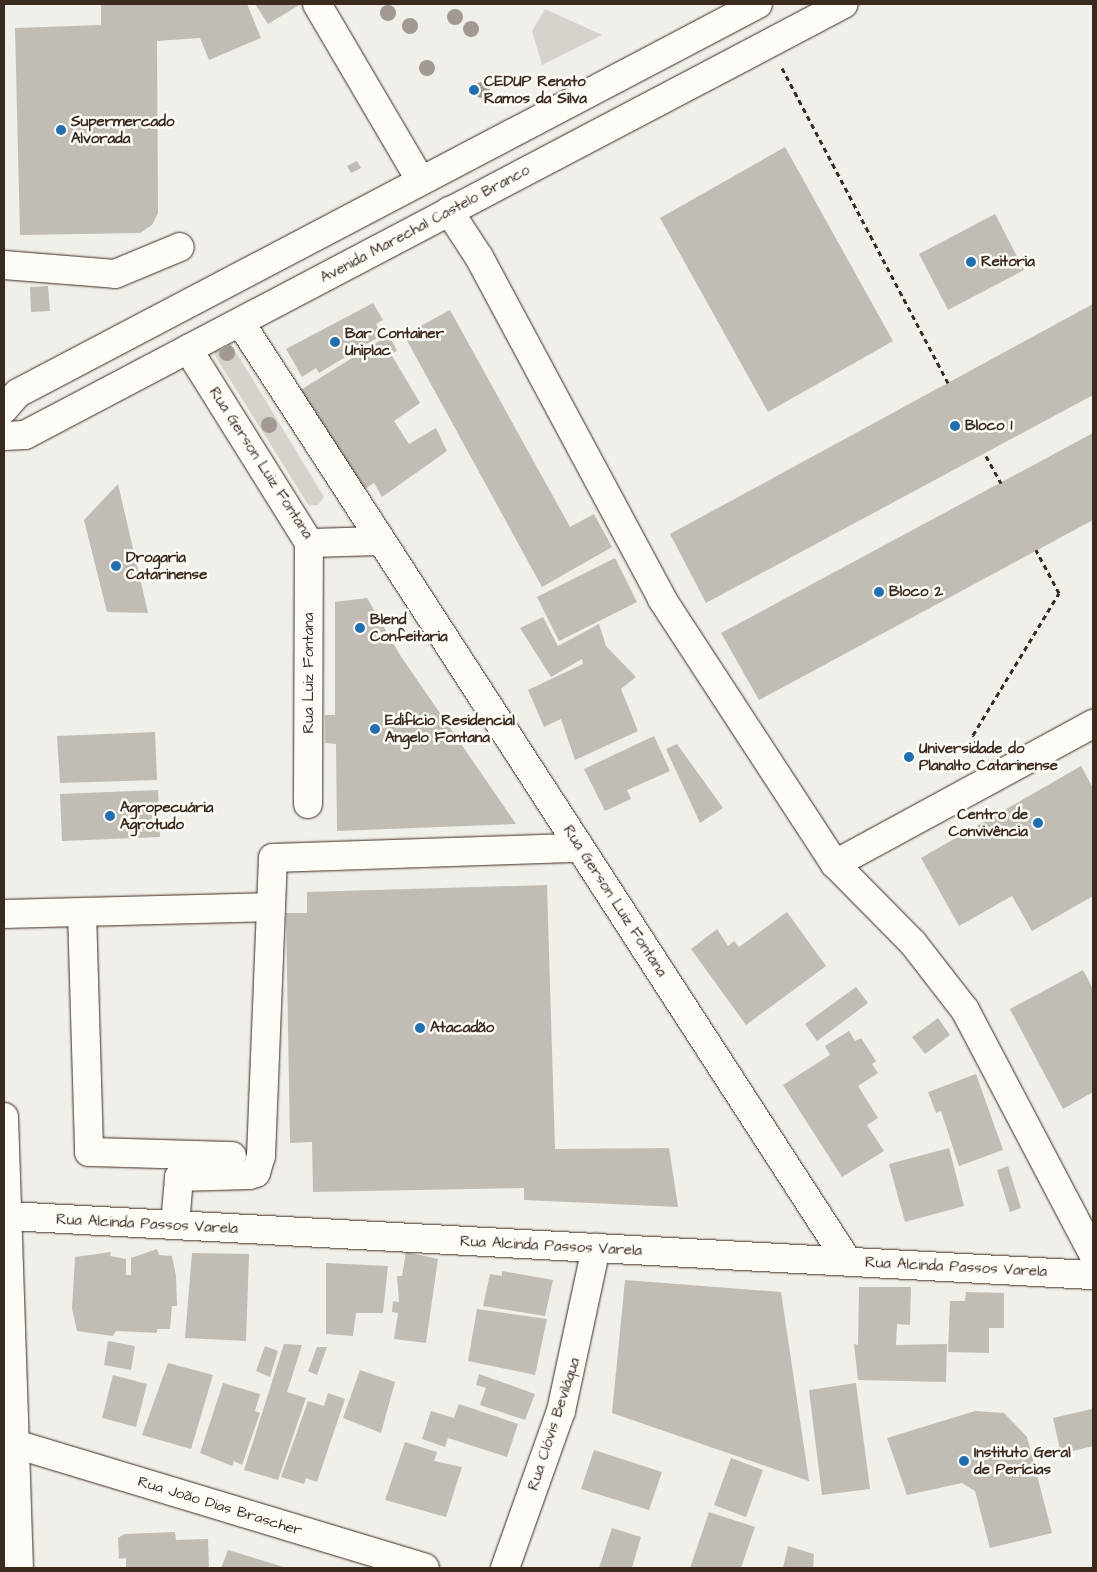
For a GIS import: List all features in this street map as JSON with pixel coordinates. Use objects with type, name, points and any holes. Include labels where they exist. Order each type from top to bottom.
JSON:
[{"type":"street","points":[[317,4],[421,181]]},
{"type":"street","points":[[4,409],[18,393],[758,4]]},
{"type":"street","name":"Avenida Marechal Castelo Branco","points":[[4,436],[25,435],[844,4]]},
{"type":"street","points":[[449,211],[479,256],[662,599],[835,864],[913,942],[965,1010],[1093,1254]]},
{"type":"street","points":[[4,265],[115,274],[180,247]]},
{"type":"street","points":[[202,296],[240,322]]},
{"type":"street","points":[[188,349],[202,296]]},
{"type":"street","name":"Rua Gerson Luiz Fontana","points":[[240,322],[848,1262]]},
{"type":"street","name":"Rua Gerson Luiz Fontana","points":[[188,349],[309,543],[382,541]]},
{"type":"street","name":"Rua Luiz Fontana","points":[[308,804],[309,543]]},
{"type":"street","points":[[835,864],[1093,724]]},
{"type":"street","points":[[174,1225],[179,1177],[249,1175],[256,1173],[261,1156],[273,858],[580,848]]},
{"type":"street","points":[[4,914],[271,907]]},
{"type":"street","points":[[82,912],[89,1152],[261,1156]]},
{"type":"street","points":[[4,1117],[9,1216],[19,1568]]},
{"type":"street","name":"Rua Alcinda Passos Varela","points":[[9,1216],[1093,1275]]},
{"type":"street","name":"Rua Clóvis Beviláqua","points":[[505,1568],[561,1411],[596,1248]]},
{"type":"street","name":"Rua João Dias Brascher","points":[[15,1444],[425,1568]]},
{"type":"path","points":[[769,44],[948,383]]},
{"type":"path","points":[[986,456],[1001,483]]},
{"type":"path","points":[[990,780],[973,735],[1059,593],[1036,550]]},
{"type":"shaded area","points":[[545,9],[602,35],[542,65],[532,31]]},
{"type":"shaded area","points":[[230,342],[324,497],[318,505],[309,506],[214,354],[215,346]]},
{"type":"building","points":[[101,4],[247,4],[261,38],[209,60],[200,38],[157,41],[158,213],[152,225],[140,233],[20,235],[15,28],[101,25]]},
{"type":"building","points":[[255,4],[301,4],[268,24]]},
{"type":"building","points":[[785,147],[893,341],[768,412],[660,218]]},
{"type":"building","points":[[357,161],[361,168],[351,173],[347,166]]},
{"type":"building","name":"Reitoria","points":[[995,214],[1024,270],[948,310],[919,254]]},
{"type":"building","points":[[48,286],[50,311],[31,312],[30,287]]},
{"type":"building","name":"Bar Container Uniplac","points":[[373,303],[383,320],[376,324],[382,335],[319,373],[316,368],[302,377],[286,349]]},
{"type":"building","name":"Bloco 1","points":[[1093,304],[1093,395],[706,603],[670,534]]},
{"type":"building","points":[[450,310],[570,527],[594,514],[612,547],[542,587],[404,335]]},
{"type":"building","points":[[389,335],[397,351],[391,354],[420,403],[394,421],[409,444],[436,428],[447,451],[382,497],[374,483],[362,491],[299,391]]},
{"type":"building","name":"Bloco 2","points":[[1093,433],[1093,520],[759,700],[721,633]]},
{"type":"building","name":"Drogaria Catarinense","points":[[118,484],[148,613],[107,612],[84,520]]},
{"type":"building","points":[[615,558],[637,602],[559,641],[537,597]]},
{"type":"building","points":[[367,598],[400,655],[516,824],[337,831],[336,744],[325,743],[325,715],[335,715],[335,602]]},
{"type":"building","points":[[543,617],[558,646],[599,624],[606,646],[636,677],[621,689],[638,731],[575,760],[561,719],[544,727],[528,690],[583,664],[582,659],[551,677],[520,628]]},
{"type":"building","points":[[155,732],[157,780],[60,783],[57,736]]},
{"type":"building","points":[[654,736],[670,771],[627,790],[631,799],[605,811],[584,769]]},
{"type":"building","points":[[677,744],[723,808],[700,823],[666,749]]},
{"type":"building","name":"Centro de Convivência","points":[[1081,766],[1093,788],[1093,896],[1032,931],[1012,896],[959,926],[921,858]]},
{"type":"building","name":"Agropecuária Agrotudo","points":[[158,790],[160,837],[62,841],[60,794]]},
{"type":"building","name":"Atacadão","points":[[547,885],[555,1149],[669,1148],[678,1207],[524,1200],[524,1188],[313,1192],[312,1142],[290,1143],[286,913],[307,913],[307,892]]},
{"type":"building","points":[[787,912],[826,966],[746,1025],[691,949],[717,929],[728,946],[734,941],[739,947]]},
{"type":"building","points":[[1083,970],[1093,989],[1093,1092],[1063,1109],[1010,1009]]},
{"type":"building","points":[[856,987],[868,1003],[817,1041],[805,1024]]},
{"type":"building","points":[[938,1018],[950,1035],[925,1054],[912,1037]]},
{"type":"building","points":[[849,1031],[855,1041],[861,1038],[876,1061],[872,1064],[878,1073],[858,1086],[878,1118],[867,1125],[884,1151],[842,1177],[783,1085],[830,1055],[825,1046]]},
{"type":"building","points":[[976,1074],[1003,1150],[959,1166],[941,1111],[936,1113],[928,1092]]},
{"type":"building","points":[[949,1148],[964,1206],[905,1222],[889,1164]]},
{"type":"building","points":[[1008,1166],[1021,1208],[1010,1212],[997,1170]]},
{"type":"building","points":[[157,1249],[159,1255],[172,1256],[176,1276],[177,1306],[172,1306],[170,1329],[157,1329],[157,1333],[116,1331],[113,1336],[77,1331],[72,1309],[75,1257],[111,1252],[110,1256],[126,1259],[126,1275],[131,1275],[131,1258]]},
{"type":"building","points":[[406,1252],[438,1259],[426,1343],[394,1339],[398,1313],[392,1312],[393,1301],[399,1302],[397,1276],[402,1276]]},
{"type":"building","points":[[192,1253],[249,1254],[246,1341],[185,1338]]},
{"type":"building","points":[[326,1263],[388,1266],[383,1313],[356,1313],[353,1336],[326,1334]]},
{"type":"building","points":[[502,1271],[553,1280],[545,1316],[483,1306],[490,1274],[502,1276]]},
{"type":"building","points":[[625,1280],[781,1292],[809,1481],[612,1413]]},
{"type":"building","points":[[859,1287],[911,1287],[910,1325],[897,1324],[896,1345],[947,1344],[946,1382],[858,1380],[854,1344],[858,1345]]},
{"type":"building","points":[[966,1292],[1004,1293],[1004,1328],[989,1328],[989,1353],[948,1352],[950,1301],[965,1301]]},
{"type":"building","points":[[477,1309],[547,1319],[535,1375],[468,1361]]},
{"type":"building","points":[[108,1341],[135,1346],[131,1370],[104,1365]]},
{"type":"building","points":[[284,1344],[302,1345],[287,1392],[306,1398],[278,1480],[244,1470]]},
{"type":"building","points":[[265,1346],[278,1351],[270,1377],[256,1371]]},
{"type":"building","points":[[317,1347],[327,1347],[317,1375],[308,1371]]},
{"type":"building","points":[[168,1363],[213,1375],[191,1449],[142,1435]]},
{"type":"building","points":[[360,1370],[395,1382],[381,1433],[343,1418]]},
{"type":"building","points":[[479,1374],[535,1394],[525,1420],[480,1405],[486,1388],[476,1385]]},
{"type":"building","points":[[113,1375],[147,1384],[136,1427],[102,1418]]},
{"type":"building","points":[[223,1383],[260,1394],[255,1411],[260,1413],[242,1465],[234,1461],[232,1466],[200,1453]]},
{"type":"building","points":[[856,1383],[870,1489],[822,1495],[809,1390]]},
{"type":"building","points":[[328,1393],[345,1399],[317,1482],[306,1478],[304,1484],[281,1477],[308,1401],[324,1406]]},
{"type":"building","points":[[459,1404],[518,1424],[507,1457],[448,1438],[445,1447],[422,1439],[431,1411],[454,1418]]},
{"type":"building","points":[[1092,1409],[1093,1446],[1061,1454],[1053,1418]]},
{"type":"building","name":"Instituto Geral de Perícias","points":[[975,1411],[1004,1413],[1027,1437],[1052,1533],[990,1548],[975,1491],[962,1483],[907,1495],[887,1438]]},
{"type":"building","points":[[405,1442],[437,1452],[434,1461],[462,1467],[446,1517],[385,1500]]},
{"type":"building","points":[[594,1450],[662,1472],[649,1510],[581,1489]]},
{"type":"building","points":[[731,1458],[763,1470],[746,1517],[714,1505]]},
{"type":"building","points":[[709,1512],[755,1527],[741,1568],[690,1568]]},
{"type":"building","points":[[612,1528],[641,1537],[632,1568],[599,1568]]},
{"type":"building","points":[[175,1532],[176,1540],[208,1539],[209,1568],[126,1568],[126,1558],[119,1559],[118,1538],[124,1534]]},
{"type":"building","points":[[788,1546],[814,1554],[813,1568],[783,1568]]},
{"type":"building","points":[[228,1550],[287,1568],[221,1568]]},
{"type":"place","name":"CEDUP Renato Ramos da Silva","points":[[474,90]]},
{"type":"place","name":"Supermercado Alvorada","points":[[61,130]]},
{"type":"place","name":"Reitoria","points":[[971,262]]},
{"type":"place","name":"Bar Container Uniplac","points":[[335,342]]},
{"type":"place","name":"Bloco 1","points":[[955,426]]},
{"type":"place","name":"Drogaria Catarinense","points":[[116,566]]},
{"type":"place","name":"Bloco 2","points":[[879,592]]},
{"type":"place","name":"Blend Confeitaria","points":[[360,628]]},
{"type":"place","name":"Edifício Residencial Angelo Fontana","points":[[375,729]]},
{"type":"place","name":"Universidade do Planalto Catarinense","points":[[909,757]]},
{"type":"place","name":"Agropecuária Agrotudo","points":[[110,816]]},
{"type":"place","name":"Centro de Convivência","points":[[1038,823]]},
{"type":"place","name":"Atacadão","points":[[420,1028]]},
{"type":"place","name":"Instituto Geral de Perícias","points":[[964,1461]]}]
